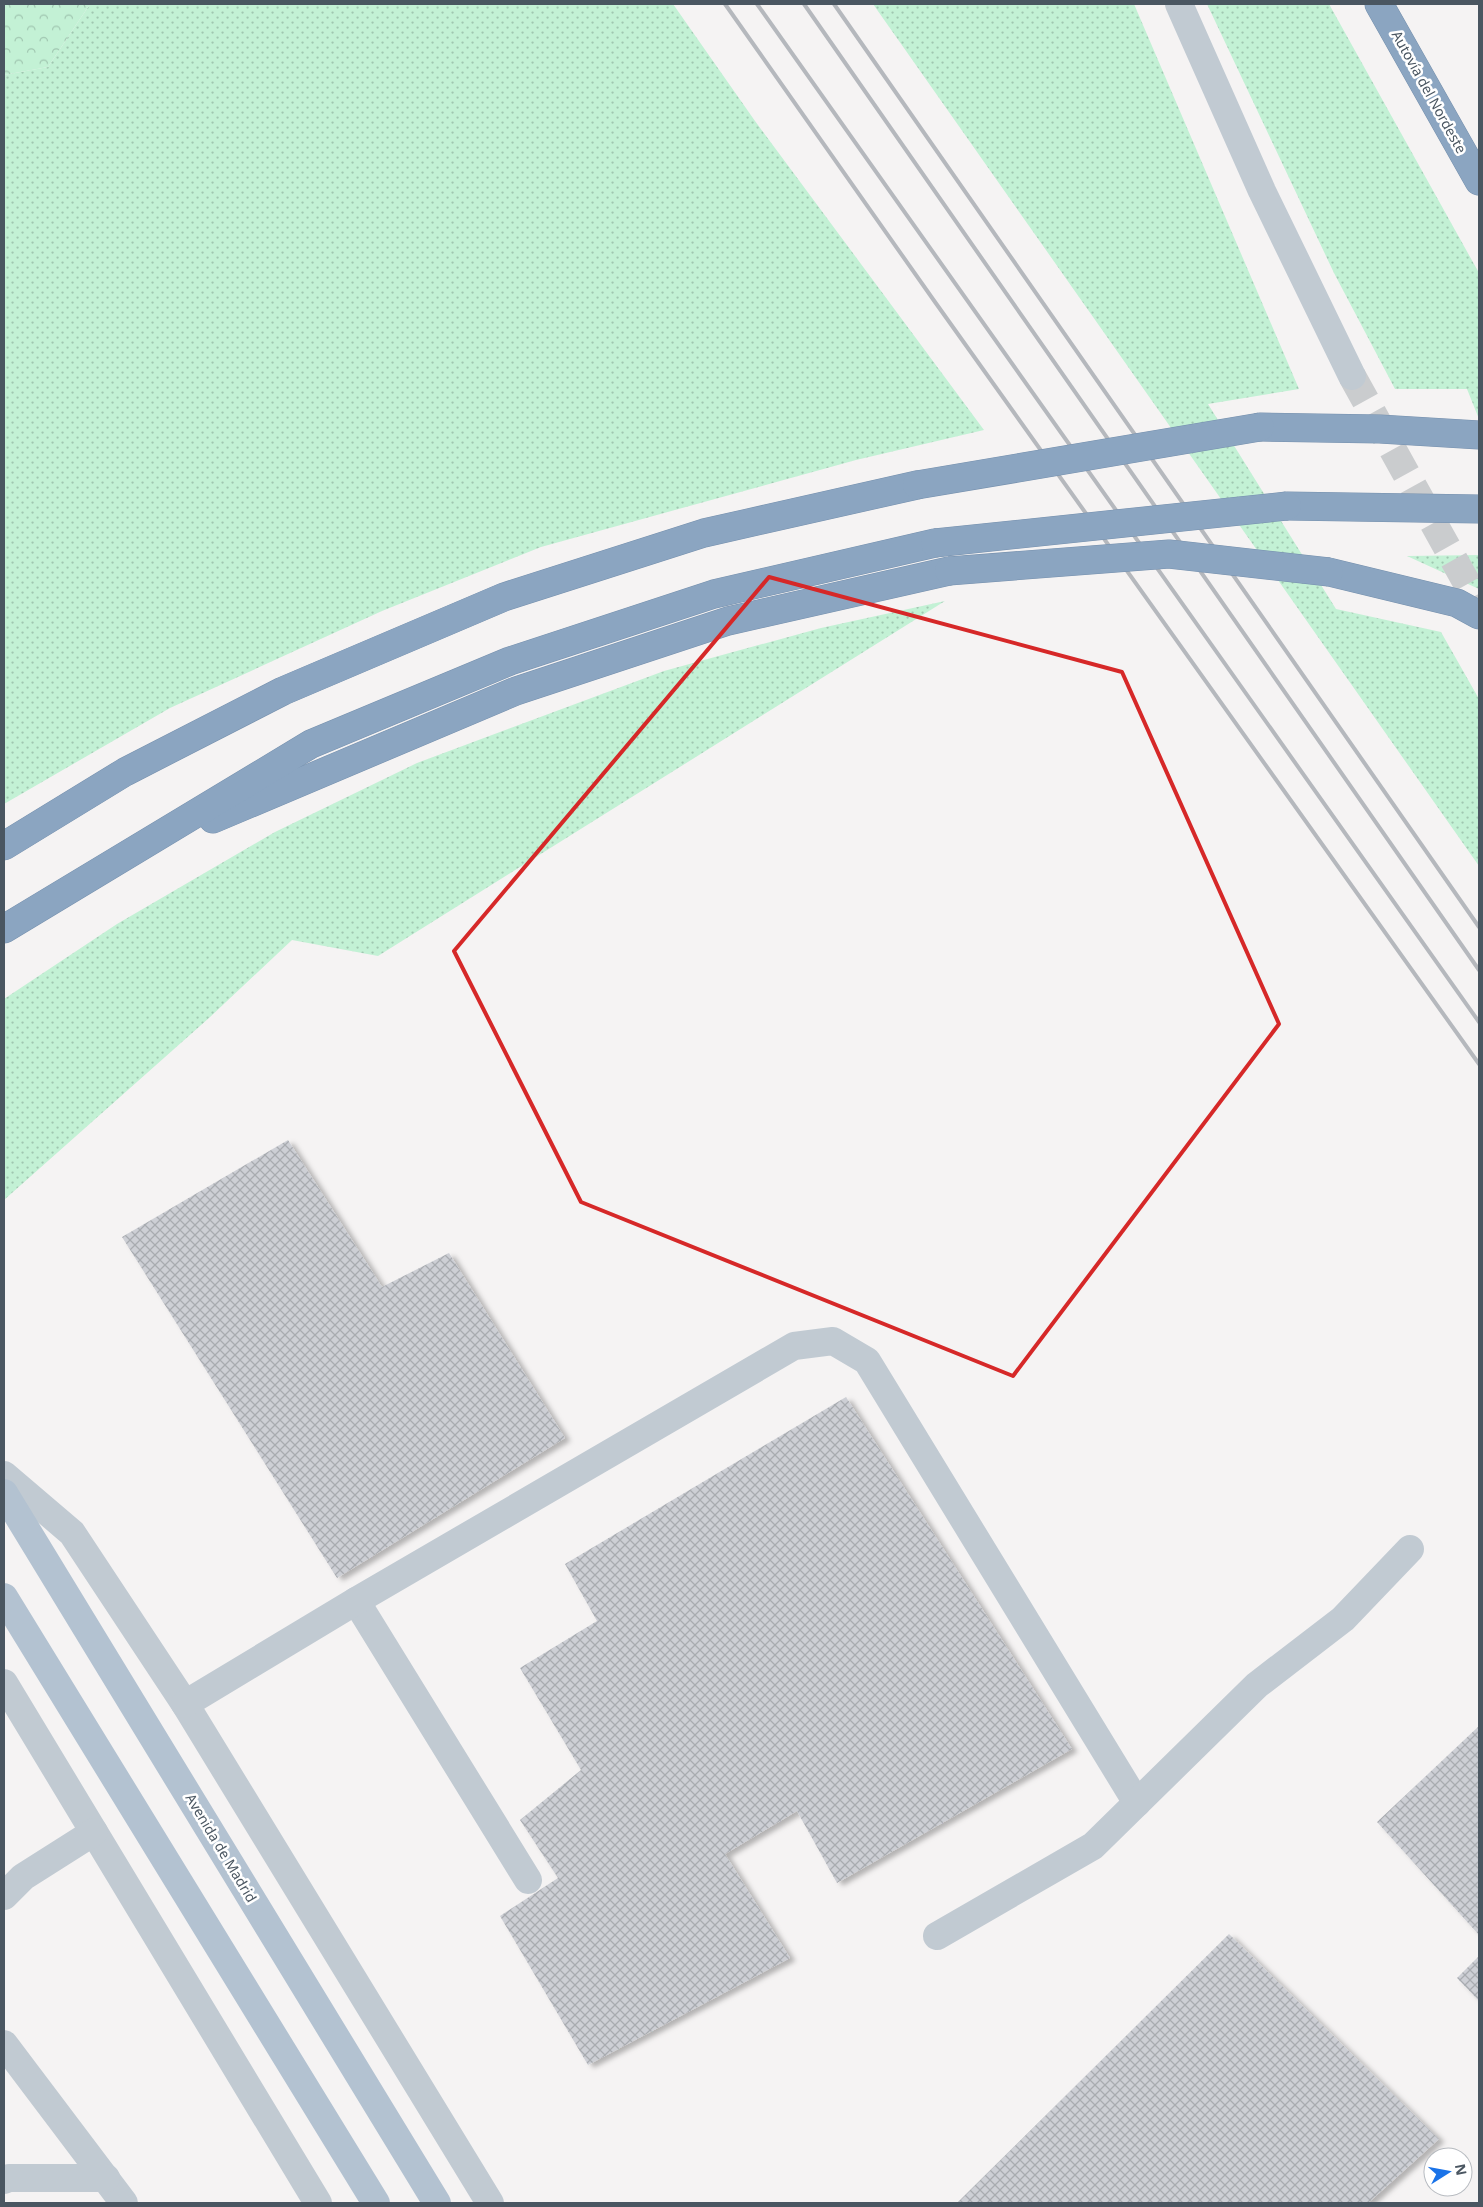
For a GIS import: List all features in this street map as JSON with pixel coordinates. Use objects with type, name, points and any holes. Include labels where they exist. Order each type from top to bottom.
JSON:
[{"type":"highway","name":"Autovía del Nordeste","points":[[1380,4],[1479,181]]},
{"type":"highway","points":[[4,846],[125,772],[283,691],[504,597],[704,533],[917,485],[1260,427],[1380,429],[1479,435]]},
{"type":"highway","points":[[5,928],[311,744],[510,661],[714,594],[935,543],[1287,506],[1479,509]]},
{"type":"highway","points":[[117,860],[516,691],[728,621],[948,571],[1169,554],[1329,572],[1458,603],[1479,615]]},
{"type":"main road","name":"Avenida de Madrid","points":[[4,1493],[437,2203]]},
{"type":"main road","points":[[4,1597],[376,2203]]},
{"type":"street","points":[[1180,4],[1262,191],[1352,376]]},
{"type":"street","points":[[184,1704],[356,1601],[794,1346],[833,1340],[867,1361],[1137,1803]]},
{"type":"street","points":[[4,1475],[72,1533],[184,1704],[490,2203]]},
{"type":"street","points":[[937,1936],[1093,1846],[1257,1685],[1343,1619],[1410,1549]]},
{"type":"street","points":[[356,1601],[528,1880]]},
{"type":"street","points":[[4,1683],[318,2203]]},
{"type":"street","points":[[4,1896],[23,1877],[94,1832]]},
{"type":"street","points":[[4,2044],[124,2203]]},
{"type":"street","points":[[4,2180],[10,2178],[106,2178]]},
{"type":"highlighted area","points":[[769,577],[1122,672],[1279,1024],[1013,1376],[581,1202],[454,951]]},
{"type":"green space","points":[[4,4],[90,4],[48,67],[4,75]]},
{"type":"green space","points":[[90,4],[673,4],[755,121],[984,430],[856,460],[541,547],[382,611],[170,708],[4,804],[4,75],[48,67]]},
{"type":"green space","points":[[873,4],[1134,4],[1299,389],[1208,404],[1336,609],[1441,632],[1479,699],[1479,866]]},
{"type":"green space","points":[[1207,4],[1329,4],[1479,273],[1479,419],[1467,389],[1395,389],[1334,273]]},
{"type":"green space","points":[[1479,555],[1479,589],[1407,556]]},
{"type":"green space","points":[[945,601],[378,956],[292,940],[209,1018],[4,1200],[4,999],[117,924],[275,832],[417,763],[664,671],[821,628]]},
{"type":"building","points":[[288,1140],[382,1287],[449,1253],[565,1438],[337,1578],[122,1237]]},
{"type":"building","points":[[846,1397],[1072,1749],[837,1883],[797,1811],[725,1854],[790,1958],[588,2065],[500,1916],[558,1878],[520,1820],[581,1770],[520,1668],[597,1621],[565,1564]]},
{"type":"building","points":[[1479,1726],[1479,1935],[1377,1822]]},
{"type":"building","points":[[1229,1934],[1439,2139],[1430,2147],[1423,2147],[1423,2153],[1368,2203],[957,2203]]},
{"type":"building","points":[[1479,1956],[1479,2001],[1457,1978]]},
{"type":"tunnel","points":[[1352,376],[1479,605]]},
{"type":"railway","points":[[725,4],[935,302],[1479,1064]]},
{"type":"railway","points":[[757,4],[1479,1022]]},
{"type":"railway","points":[[804,4],[1479,970]]},
{"type":"railway","points":[[834,4],[1479,927]]}]
